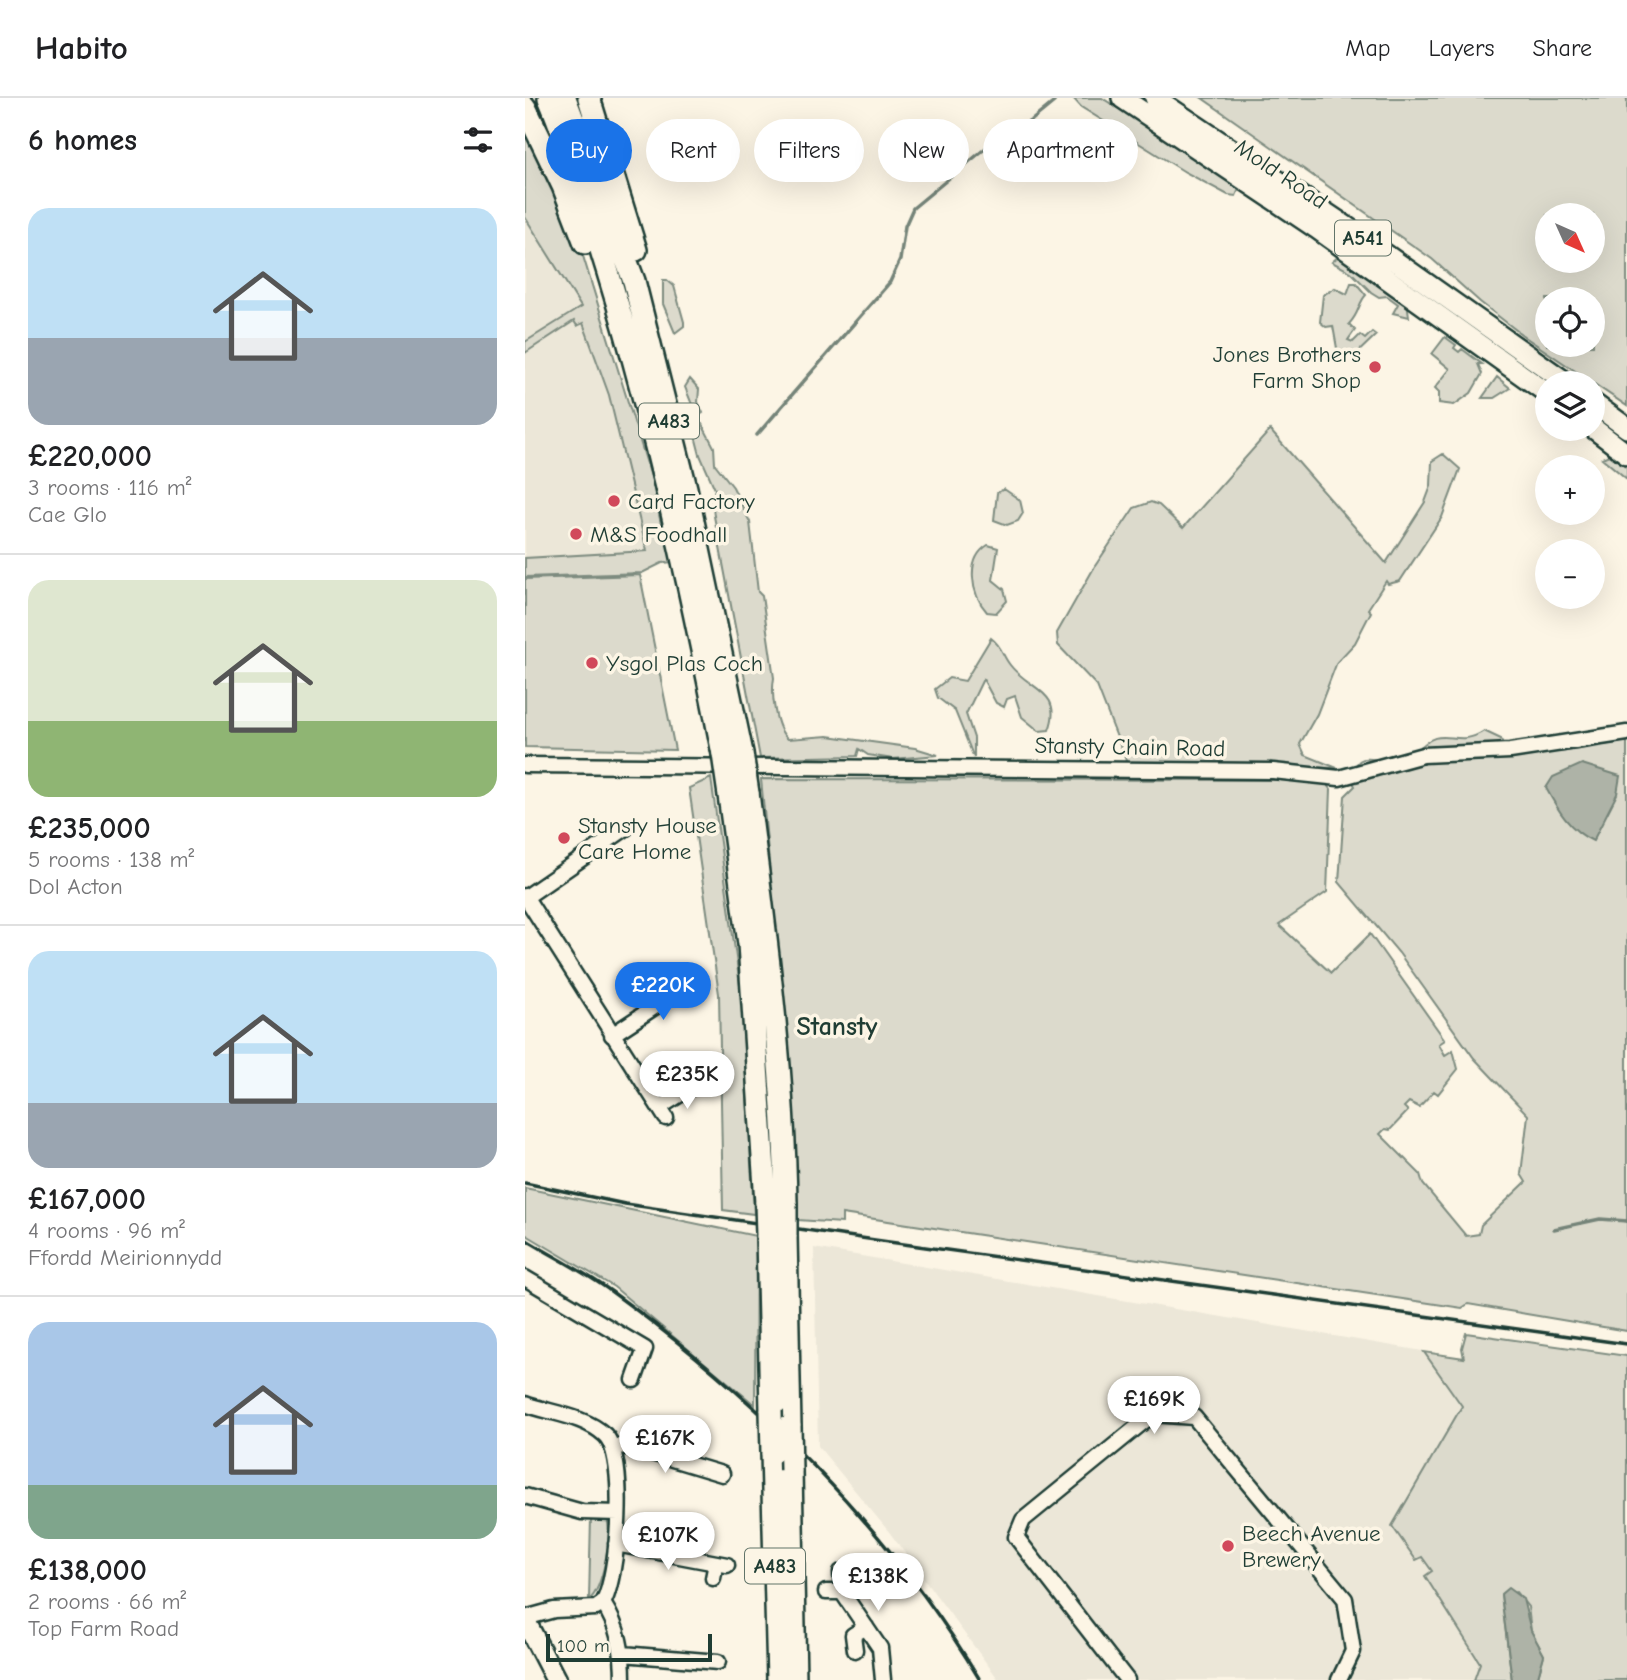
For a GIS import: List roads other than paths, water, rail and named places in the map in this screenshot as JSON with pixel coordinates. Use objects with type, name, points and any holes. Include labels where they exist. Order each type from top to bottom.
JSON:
[{"type":"highway","name":"A483","points":[[549,98],[644,390],[733,753]]},
{"type":"highway","name":"A483","points":[[565,98],[634,281],[691,510]]},
{"type":"highway","name":"A483","points":[[589,98],[655,320],[674,404],[768,953],[785,1149],[776,1203],[771,1411],[778,1680]]},
{"type":"highway","name":"A483","points":[[525,107],[563,186],[597,277],[630,389],[670,497]]},
{"type":"highway","name":"A483","points":[[776,1236],[790,1426],[796,1680]]},
{"type":"main road","name":"Mold Road","points":[[1122,98],[1316,228],[1535,384]]},
{"type":"main road","name":"Mold Road","points":[[1155,98],[1347,227],[1550,371]]},
{"type":"main road","points":[[1605,411],[1627,428]]},
{"type":"main road","points":[[1605,437],[1627,454]]},
{"type":"main road","points":[[525,1619],[530,1646],[556,1680]]},
{"type":"street","name":"Stansty Chain Road","points":[[525,765],[1273,771],[1339,778],[1423,755],[1510,751],[1627,733]]},
{"type":"street","points":[[626,828],[525,896],[663,1113],[695,1085]]},
{"type":"street","points":[[612,1035],[656,1006],[645,989]]},
{"type":"street","points":[[525,1278],[587,1321],[645,1349],[633,1380]]},
{"type":"street","points":[[525,1404],[583,1422],[605,1435],[614,1446],[619,1473],[616,1544],[608,1594],[603,1603],[596,1608],[554,1610],[525,1619]]},
{"type":"street","points":[[1127,1680],[1016,1537],[1023,1521],[1153,1414],[1193,1417],[1345,1599],[1353,1651],[1339,1680]]},
{"type":"street","points":[[614,1446],[632,1447],[722,1474]]},
{"type":"street","points":[[525,1496],[582,1512],[618,1513]]},
{"type":"street","points":[[616,1544],[719,1569]]},
{"type":"street","points":[[841,1572],[842,1592],[883,1654],[883,1680]]},
{"type":"street","points":[[826,1592],[842,1592]]},
{"type":"street","points":[[603,1603],[617,1625],[623,1654],[622,1680]]},
{"type":"street","points":[[855,1650],[853,1635],[866,1627]]},
{"type":"street","points":[[623,1654],[702,1666],[718,1662]]},
{"type":"waterway","points":[[757,435],[890,282],[900,260],[905,226],[913,208],[987,147],[1032,120],[1054,102]]},
{"type":"waterway","points":[[1554,1229],[1600,1219],[1627,1221]]},
{"type":"railway","points":[[525,1183],[625,1204],[1627,1344]]},
{"type":"railway","points":[[525,1239],[612,1292],[665,1332],[767,1420],[861,1517],[904,1569],[980,1680]]},
{"type":"place","name":"Jones Brothers Farm Shop","points":[[1375,367]]},
{"type":"place","name":"Card Factory","points":[[614,501]]},
{"type":"place","name":"M&S Foodhall","points":[[576,534]]},
{"type":"place","name":"Ysgol Plas Coch","points":[[592,663]]},
{"type":"place","name":"Stansty House Care Home","points":[[564,838]]},
{"type":"place","name":"Beech Avenue Brewery","points":[[1228,1546]]},
{"type":"district","name":"Stansty","points":[[837,1027]]}]
